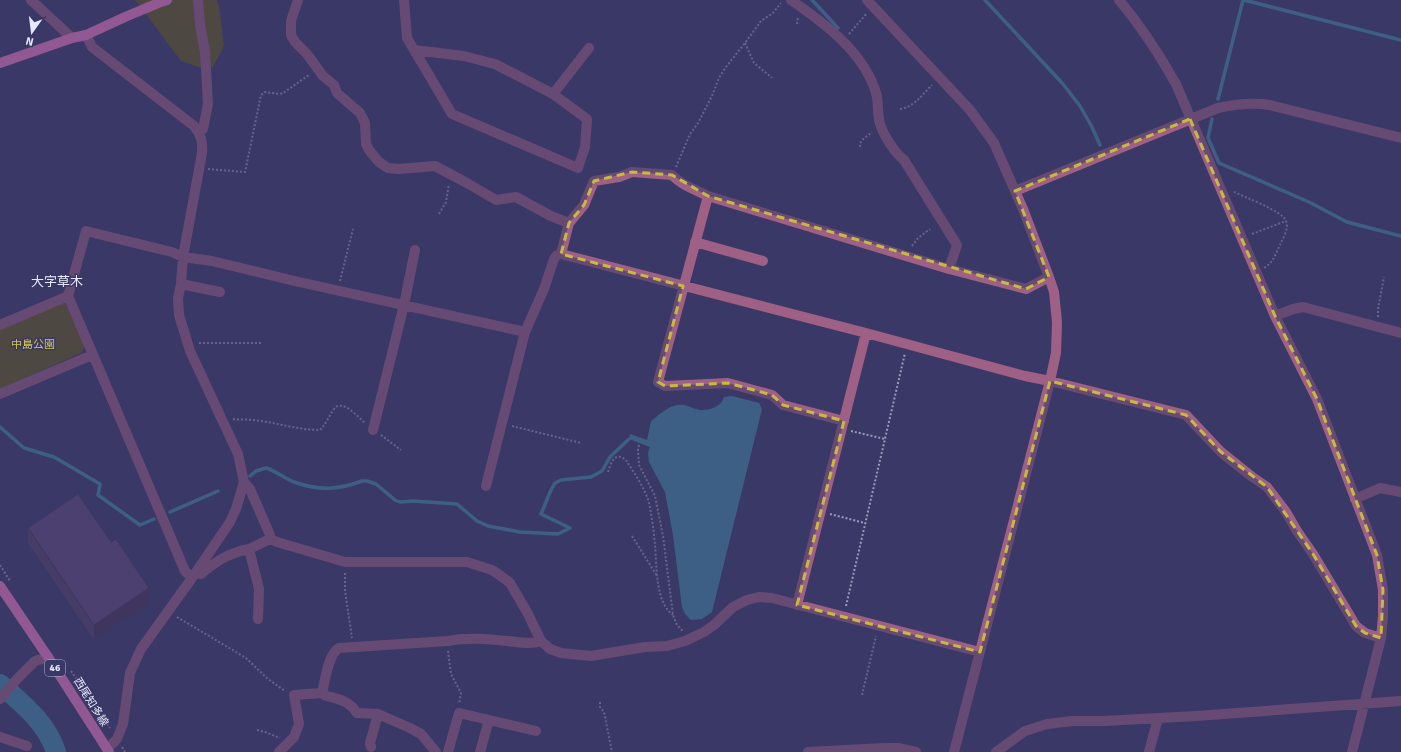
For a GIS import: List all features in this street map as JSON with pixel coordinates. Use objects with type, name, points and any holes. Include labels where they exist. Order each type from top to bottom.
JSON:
[{"type":"main road","points":[[0,63],[72,38],[86,35],[167,0]]},
{"type":"main road","name":"西尾知多線","points":[[0,586],[48,657],[108,751]]},
{"type":"street","points":[[31,0],[72,38]]},
{"type":"street","points":[[198,0],[200,24],[205,52],[208,104],[203,129],[199,133]]},
{"type":"street","points":[[298,0],[290,21],[291,35],[295,42],[307,54],[318,69],[334,85],[337,93],[360,113],[365,122],[366,144],[379,162],[388,168],[399,169],[435,166],[452,174],[496,200],[516,197],[551,216],[569,223]]},
{"type":"street","points":[[404,0],[407,38],[414,50],[452,114],[578,168],[584,147],[587,119],[553,94],[495,64],[464,56],[414,50]]},
{"type":"street","points":[[790,0],[816,18],[842,42],[866,70],[876,94],[881,126],[957,245],[949,269]]},
{"type":"street","points":[[1119,0],[1134,17],[1156,49],[1176,84],[1190,120],[1275,316],[1317,399],[1377,554],[1383,590],[1381,638],[1352,752]]},
{"type":"street","points":[[870,3],[970,110],[994,143],[1015,191],[1054,292],[1057,322],[1056,353],[1050,381],[954,752]]},
{"type":"street","points":[[86,35],[92,47],[194,126],[199,133],[203,146],[183,257],[181,284],[178,298],[179,315],[188,344],[238,454],[244,482],[250,489],[270,535],[270,539]]},
{"type":"street","points":[[553,94],[589,48]]},
{"type":"street","points":[[1015,191],[1218,108],[1232,105],[1259,103],[1280,107],[1401,138]]},
{"type":"street","points":[[561,254],[569,223],[584,205],[594,182],[619,178],[632,172],[672,175],[690,188],[708,196],[949,269],[1026,289],[1049,277]]},
{"type":"street","points":[[708,196],[658,382],[665,386],[728,383],[772,396],[783,405],[843,425]]},
{"type":"street","points":[[525,332],[212,261],[183,257],[172,252],[86,231],[68,296],[185,571],[194,575],[201,574],[234,552],[248,549],[270,539],[347,562],[467,562],[492,570],[510,583],[527,612],[541,641],[550,649],[561,653],[591,656],[645,646],[667,646],[704,632],[714,625],[733,607],[747,600],[759,597],[772,598],[980,652]]},
{"type":"street","points":[[695,242],[763,261]]},
{"type":"street","points":[[373,430],[404,305],[415,250]]},
{"type":"street","points":[[486,486],[525,332],[544,290],[554,260],[557,255],[561,254],[1018,374],[1186,415],[1221,452],[1267,488],[1286,512],[1297,531],[1314,554],[1356,626],[1365,633],[1381,638]]},
{"type":"street","points":[[181,284],[220,292]]},
{"type":"street","points":[[0,325],[68,296]]},
{"type":"street","points":[[1275,316],[1303,307],[1401,333]]},
{"type":"street","points":[[797,605],[866,333]]},
{"type":"street","points":[[0,394],[92,355]]},
{"type":"street","points":[[108,751],[117,739],[123,724],[130,673],[141,648],[230,522],[236,509],[244,482]]},
{"type":"street","points":[[1355,499],[1380,488],[1401,492]]},
{"type":"street","points":[[248,549],[259,589],[258,619]]},
{"type":"street","points":[[322,693],[328,664],[334,650],[339,648],[448,642],[458,639],[493,640],[533,644],[541,641]]},
{"type":"street","points":[[0,699],[35,661],[48,657]]},
{"type":"street","points":[[279,752],[294,737],[299,724],[294,695],[322,693],[351,705],[357,713],[378,714],[391,718],[421,734],[435,751]]},
{"type":"street","points":[[996,752],[1025,731],[1047,724],[1073,721],[1158,718],[1401,701]]},
{"type":"street","points":[[448,752],[459,713],[536,731]]},
{"type":"street","points":[[371,748],[370,743],[378,714]]},
{"type":"street","points":[[1149,752],[1158,718]]},
{"type":"street","points":[[480,752],[489,720]]},
{"type":"street","points":[[0,737],[27,746]]},
{"type":"street","points":[[808,752],[898,748],[916,752]]},
{"type":"path","points":[[674,177],[680,157],[690,134],[698,123],[726,66],[761,21],[773,13],[783,0]]},
{"type":"path","points":[[842,42],[870,3]]},
{"type":"path","points":[[745,43],[754,63],[772,78]]},
{"type":"path","points":[[199,169],[245,172],[261,95],[265,92],[282,93],[318,69]]},
{"type":"path","points":[[900,109],[908,108],[940,77]]},
{"type":"path","points":[[860,147],[861,140],[864,136],[881,126]]},
{"type":"path","points":[[439,214],[446,202],[446,195],[452,174]]},
{"type":"path","points":[[1221,192],[1233,192],[1283,216],[1286,221],[1286,230],[1272,262],[1266,267],[1255,270]]},
{"type":"path","points":[[1241,237],[1286,221]]},
{"type":"path","points":[[337,290],[353,229]]},
{"type":"path","points":[[910,257],[914,243],[930,229]]},
{"type":"path","points":[[1379,327],[1378,309],[1384,277]]},
{"type":"path","points":[[188,344],[261,343]]},
{"type":"path","points":[[843,617],[908,344]]},
{"type":"path","points":[[222,419],[252,420],[320,430],[335,407],[340,405],[345,406],[373,430],[401,450]]},
{"type":"path","points":[[502,424],[581,443]]},
{"type":"path","points":[[843,425],[885,439]]},
{"type":"path","points":[[640,445],[638,450],[639,465],[655,496],[663,536],[673,615],[677,625],[691,638]]},
{"type":"path","points":[[608,472],[611,462],[614,459],[619,456],[623,457],[646,495],[655,544],[657,576],[665,607],[673,615]]},
{"type":"path","points":[[821,512],[866,523]]},
{"type":"path","points":[[632,536],[657,576]]},
{"type":"path","points":[[347,562],[345,571],[345,591],[353,647]]},
{"type":"path","points":[[167,611],[237,651],[277,686],[294,695]]},
{"type":"path","points":[[862,695],[878,626]]},
{"type":"path","points":[[448,642],[451,674],[461,694],[459,713]]},
{"type":"path","points":[[600,702],[600,707],[604,712],[612,752]]},
{"type":"path","points":[[257,730],[277,737],[287,744]]},
{"type":"highlighted area","points":[[1190,119],[1275,316],[1317,399],[1377,555],[1383,590],[1381,638],[1365,633],[1356,626],[1313,554],[1267,487],[1221,452],[1186,415],[1050,381],[980,652],[797,605],[844,421],[783,405],[772,395],[728,383],[665,386],[658,382],[683,286],[561,254],[569,223],[584,205],[594,181],[632,172],[672,175],[708,196],[1026,289],[1049,277],[1015,191]]},
{"type":"green space","points":[[134,0],[217,0],[224,46],[213,67],[205,69],[181,61]]},
{"type":"green space","name":"中島公園","points":[[64,301],[85,347],[81,353],[0,389],[0,329]]},
{"type":"water","points":[[732,396],[759,403],[762,409],[712,612],[702,619],[691,620],[685,614],[682,607],[673,535],[665,492],[649,462],[648,453],[650,447],[629,439],[630,434],[647,440],[651,421],[671,407],[681,405],[699,410],[709,409],[719,405],[724,397]]},
{"type":"building","points":[[78,494],[111,542],[116,539],[149,588],[94,625],[28,528]]},
{"type":"waterway","points":[[812,0],[838,28]]},
{"type":"waterway","points":[[985,0],[1063,84],[1080,106],[1100,145]]},
{"type":"waterway","points":[[1218,99],[1243,0]]},
{"type":"waterway","points":[[1244,0],[1401,40]]},
{"type":"waterway","points":[[1212,119],[1208,138],[1219,163],[1309,202],[1347,222],[1401,236]]},
{"type":"waterway","points":[[0,427],[24,448],[54,457],[100,484],[98,495],[140,525],[154,519]]},
{"type":"waterway","points":[[250,476],[256,471],[266,468],[294,482],[320,488],[337,488],[367,481],[376,484],[395,500],[400,502],[413,501],[457,504],[477,521],[488,526],[520,532],[558,534],[570,528],[541,514],[555,483],[561,480],[591,477],[602,471],[610,457],[629,439]]},
{"type":"waterway","points":[[170,512],[218,491]]},
{"type":"waterway","points":[[0,684],[40,723],[47,732],[56,752]]},
{"type":"district","name":"大字草木","points":[[57,282]]}]
